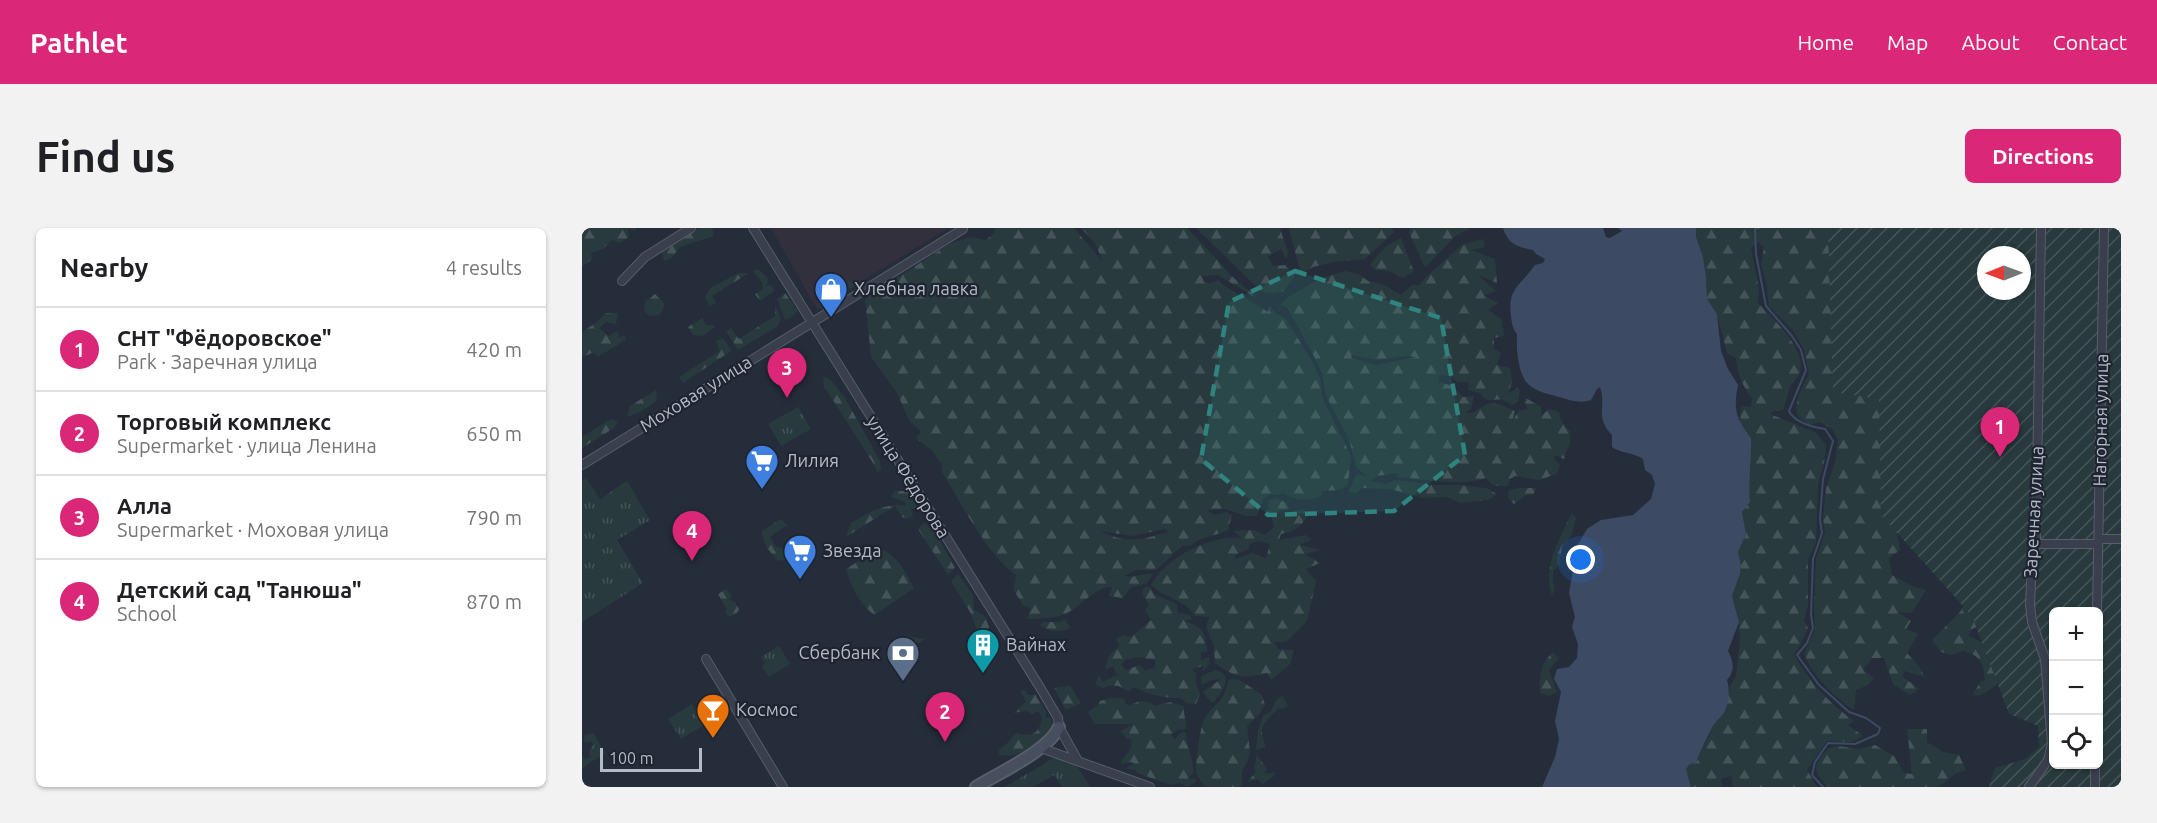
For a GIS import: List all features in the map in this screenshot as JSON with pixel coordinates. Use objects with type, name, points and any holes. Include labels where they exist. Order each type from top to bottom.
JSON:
[{"type":"street","points":[[622,281],[645,257],[691,228]]},
{"type":"street","name":"улица Фёдорова","points":[[753,228],[1041,689],[1058,718],[1059,727],[1078,761]]},
{"type":"street","name":"Заречная улица","points":[[2029,787],[2048,760],[2052,744],[2044,659],[2032,622],[2030,605],[2031,562],[2036,544],[2041,228]]},
{"type":"street","name":"Нагорная улица","points":[[2097,607],[2104,228]]},
{"type":"street","name":"Моховая улица","points":[[582,465],[963,229]]},
{"type":"street","points":[[2036,544],[2121,539]]},
{"type":"street","points":[[706,659],[783,787]]},
{"type":"street","points":[[976,787],[1041,748],[1054,737],[1059,727]]},
{"type":"street","points":[[1041,748],[1150,787]]},
{"type":"street","points":[[2095,769],[2095,787]]},
{"type":"highlighted area","points":[[1295,271],[1441,318],[1465,455],[1394,511],[1268,515],[1201,459],[1229,302]]},
{"type":"shaded area","points":[[771,228],[948,228],[817,309]]},
{"type":"green space","points":[[582,228],[628,228],[629,237],[620,243],[612,240],[603,249],[591,253],[592,259],[582,267]]},
{"type":"green space","points":[[699,228],[712,228],[714,236],[680,247],[672,258],[664,261],[662,252],[674,242]]},
{"type":"green space","points":[[996,228],[1074,228],[1103,262],[1095,243],[1081,228],[1187,228],[1229,274],[1258,299],[1218,275],[1202,276],[1204,282],[1211,283],[1219,280],[1223,285],[1268,312],[1269,305],[1286,319],[1320,378],[1322,397],[1351,456],[1348,484],[1341,490],[1322,491],[1321,496],[1306,500],[1293,498],[1283,493],[1270,494],[1263,500],[1257,516],[1246,516],[1226,509],[1206,510],[1215,515],[1226,512],[1232,515],[1228,530],[1199,540],[1190,546],[1182,546],[1156,570],[1135,570],[1124,576],[1153,574],[1147,583],[1130,588],[1123,598],[1109,596],[1112,587],[1105,588],[1062,615],[1027,619],[1031,608],[1024,606],[1014,591],[1016,575],[1005,566],[975,527],[942,472],[943,465],[933,451],[916,438],[921,431],[910,422],[897,393],[871,357],[865,299],[949,244],[970,237],[986,240]],"holes":[[[1164,529],[1168,532],[1150,537],[1126,539],[1100,531],[1133,536]]]},
{"type":"green space","points":[[1196,228],[1280,228],[1288,253],[1286,259],[1281,249],[1268,256],[1273,266],[1285,265],[1295,276],[1284,291],[1262,292]]},
{"type":"green space","points":[[1289,228],[1392,228],[1394,232],[1365,259],[1333,262],[1313,267],[1301,275]]},
{"type":"green space","points":[[1411,228],[1471,228],[1455,236],[1425,268],[1409,232]]},
{"type":"green space","points":[[1696,228],[1917,228],[1981,624],[1970,631],[1969,636],[1983,643],[2005,679],[1981,695],[1972,695],[1980,683],[1985,680],[1980,661],[1974,655],[1963,651],[1951,655],[1941,652],[1932,640],[1960,612],[1969,597],[1884,477],[1882,498],[1887,505],[1898,512],[1897,533],[1900,550],[1889,558],[1892,575],[1912,586],[1926,590],[1912,613],[1898,612],[1911,621],[1906,629],[1918,634],[1907,653],[1925,677],[1904,671],[1903,677],[1919,689],[1910,695],[1893,684],[1884,658],[1872,658],[1863,670],[1874,678],[1868,685],[1856,690],[1854,710],[1825,685],[1808,662],[1804,654],[1815,629],[1816,560],[1825,532],[1823,519],[1826,489],[1835,462],[1838,440],[1832,429],[1820,422],[1810,425],[1798,417],[1797,400],[1809,374],[1804,350],[1794,332],[1769,306],[1761,263],[1764,247],[1758,242],[1751,248],[1759,289],[1758,303],[1787,334],[1801,363],[1800,372],[1791,386],[1783,410],[1770,414],[1815,432],[1826,445],[1824,464],[1818,484],[1816,543],[1808,559],[1808,606],[1804,620],[1808,628],[1794,654],[1820,691],[1854,721],[1848,725],[1863,736],[1852,742],[1827,741],[1807,770],[1817,787],[1733,787],[1731,776],[1721,779],[1722,787],[1691,787],[1686,769],[1690,764],[1696,762],[1717,719],[1724,714],[1730,686],[1736,676],[1740,639],[1739,622],[1732,596],[1740,574],[1741,565],[1738,552],[1746,534],[1742,512],[1750,502],[1751,446],[1751,438],[1740,423],[1741,406],[1751,407],[1752,398],[1741,379],[1736,358],[1727,353],[1717,314],[1707,299],[1703,257],[1696,237]]},
{"type":"green space","points":[[1828,228],[2121,228],[2121,787],[1989,787],[1995,768],[2025,759],[2039,747],[2038,726],[2009,714],[1972,616],[1881,515],[1879,399],[1833,392]]},
{"type":"green space","points":[[1401,238],[1414,272],[1403,278],[1389,271],[1375,270],[1370,265],[1385,247]]},
{"type":"green space","points":[[1483,239],[1485,247],[1471,250],[1495,259],[1497,283],[1478,275],[1496,291],[1484,295],[1498,303],[1488,310],[1502,320],[1504,336],[1494,338],[1494,349],[1501,353],[1497,365],[1510,368],[1512,382],[1508,394],[1517,388],[1520,390],[1518,402],[1512,405],[1503,400],[1487,400],[1480,393],[1468,390],[1469,382],[1457,382],[1450,376],[1439,375],[1439,382],[1453,386],[1463,397],[1474,396],[1471,409],[1466,413],[1474,412],[1485,405],[1496,404],[1515,411],[1512,422],[1519,410],[1528,409],[1524,402],[1526,398],[1541,407],[1542,415],[1549,409],[1559,412],[1561,421],[1570,431],[1570,443],[1564,459],[1555,455],[1554,459],[1560,465],[1556,474],[1539,480],[1515,476],[1510,479],[1508,486],[1494,486],[1486,478],[1466,482],[1442,482],[1397,477],[1398,473],[1377,476],[1370,481],[1387,484],[1395,480],[1486,488],[1497,494],[1488,500],[1460,503],[1447,497],[1423,498],[1390,489],[1361,488],[1357,493],[1348,492],[1356,475],[1367,476],[1356,467],[1349,439],[1326,396],[1322,374],[1312,352],[1288,309],[1281,304],[1319,279],[1345,271],[1384,285],[1401,295],[1412,285],[1420,285],[1462,245]],"holes":[[[1351,355],[1378,360],[1404,356],[1417,357],[1376,365],[1352,358]]]},
{"type":"green space","points":[[758,269],[768,278],[766,285],[772,286],[775,290],[760,301],[755,294],[763,289],[762,282],[753,271]]},
{"type":"green space","points":[[739,273],[749,273],[712,296],[716,303],[710,306],[705,297],[710,288]]},
{"type":"green space","points":[[853,280],[857,285],[830,301],[833,308],[824,310],[819,308],[827,292]]},
{"type":"green space","points":[[785,293],[798,311],[785,320],[777,299]]},
{"type":"green space","points":[[655,294],[665,304],[660,315],[650,316],[644,312],[645,302]]},
{"type":"green space","points":[[775,305],[781,318],[778,326],[738,350],[726,331],[731,328],[739,339],[775,316]]},
{"type":"green space","points":[[606,313],[618,313],[616,324],[606,322],[599,328],[608,336],[618,331],[619,338],[625,335],[626,340],[599,356],[592,353],[582,357],[582,332]]},
{"type":"green space","points":[[702,318],[706,325],[716,326],[703,336],[693,335],[688,327]]},
{"type":"green space","points":[[723,338],[731,351],[683,383],[679,377],[720,351],[716,341]]},
{"type":"green space","points":[[823,377],[830,379],[845,398],[880,461],[881,469],[878,473],[824,386]]},
{"type":"green space","points":[[656,390],[657,401],[627,417],[630,406]]},
{"type":"green space","points":[[798,407],[811,429],[781,446],[768,424]]},
{"type":"green space","points":[[611,419],[618,422],[614,428],[582,448],[582,437]]},
{"type":"green space","points":[[586,478],[600,499],[627,481],[650,520],[617,540],[643,583],[582,622],[582,480]]},
{"type":"green space","points":[[1536,488],[1534,494],[1525,496],[1514,504],[1508,498],[1509,490]]},
{"type":"green space","points":[[895,491],[908,491],[918,509],[911,509],[913,516],[908,519],[902,517],[895,506],[846,537],[851,523],[870,512],[892,505],[906,506],[905,502],[891,497]]},
{"type":"green space","points":[[1277,498],[1287,503],[1289,509],[1267,514],[1269,500]]},
{"type":"green space","points":[[1303,509],[1308,515],[1303,523],[1281,534],[1279,540],[1306,535],[1311,540],[1299,545],[1321,550],[1305,554],[1320,563],[1306,569],[1316,581],[1307,621],[1286,642],[1274,642],[1278,649],[1294,650],[1290,664],[1271,680],[1267,673],[1240,676],[1228,672],[1215,663],[1214,646],[1206,627],[1209,617],[1195,616],[1180,602],[1151,585],[1167,565],[1191,550],[1218,540],[1243,538],[1233,531],[1254,530],[1265,535],[1274,527],[1272,517]],"holes":[[[1258,541],[1270,544],[1266,558],[1252,553],[1235,559],[1235,555],[1249,549],[1250,544]]]},
{"type":"green space","points":[[1572,513],[1576,518],[1572,534],[1562,547],[1559,565],[1553,571],[1555,588],[1552,596],[1549,586],[1551,564]]},
{"type":"green space","points":[[781,519],[787,525],[770,537],[776,547],[783,548],[790,559],[778,561],[767,548],[761,532]]},
{"type":"green space","points":[[924,523],[936,533],[955,568],[948,575],[918,529]]},
{"type":"green space","points":[[879,548],[896,559],[914,588],[875,615],[865,607],[857,595],[846,569]]},
{"type":"green space","points":[[958,574],[973,596],[974,610],[986,617],[989,628],[984,631],[977,630],[970,612],[951,581]]},
{"type":"green space","points":[[1144,587],[1150,587],[1155,595],[1177,604],[1178,613],[1190,615],[1192,619],[1184,621],[1197,626],[1203,632],[1205,644],[1208,647],[1206,652],[1201,652],[1201,660],[1209,657],[1210,664],[1203,671],[1203,666],[1192,669],[1196,674],[1196,684],[1200,694],[1196,704],[1187,703],[1181,698],[1151,694],[1134,687],[1128,691],[1116,686],[1103,688],[1095,685],[1099,675],[1103,682],[1117,675],[1122,677],[1116,673],[1113,666],[1105,670],[1110,656],[1120,646],[1116,639],[1123,635],[1131,637],[1151,620],[1145,610],[1149,605],[1142,593]],"holes":[[[1138,657],[1155,660],[1155,667],[1145,671],[1140,665],[1126,670],[1121,665],[1125,660]]]},
{"type":"green space","points":[[726,589],[732,597],[729,598],[739,609],[737,613],[729,617],[718,594]]},
{"type":"green space","points":[[1064,619],[1071,628],[1055,631],[1040,625],[1043,622],[1061,622]]},
{"type":"green space","points":[[905,636],[925,639],[895,657],[887,646]]},
{"type":"green space","points":[[779,646],[790,664],[769,677],[762,666],[765,663],[761,657]]},
{"type":"green space","points":[[1553,652],[1559,658],[1549,670],[1557,692],[1549,696],[1540,693],[1540,676],[1545,661]]},
{"type":"green space","points":[[1215,670],[1223,674],[1226,681],[1219,696],[1211,702],[1203,692],[1221,679],[1201,685],[1201,676]]},
{"type":"green space","points":[[1240,680],[1262,695],[1265,705],[1247,726],[1250,752],[1242,771],[1242,785],[1239,787],[1205,787],[1196,771],[1201,730],[1207,715],[1224,694],[1228,681]]},
{"type":"green space","points":[[1070,686],[1081,703],[1066,710],[1054,688]]},
{"type":"green space","points":[[1024,690],[1028,695],[1036,695],[1046,712],[1046,718],[1051,719],[1053,725],[1031,748],[1014,755],[999,755],[999,750],[1016,733],[1031,734],[1039,727],[1042,717],[1038,711],[1032,714],[1027,711],[1013,713],[1026,702],[1020,691]]},
{"type":"green space","points":[[1282,696],[1288,706],[1284,709],[1279,708],[1266,721],[1262,733],[1266,747],[1256,750],[1258,731],[1263,716],[1271,711],[1276,700]]},
{"type":"green space","points":[[1111,698],[1124,699],[1126,704],[1131,705],[1143,701],[1155,706],[1170,702],[1184,706],[1186,729],[1177,730],[1171,735],[1175,740],[1179,734],[1186,732],[1193,768],[1193,773],[1188,778],[1196,779],[1196,782],[1187,787],[1180,783],[1171,785],[1126,768],[1134,764],[1132,762],[1122,764],[1121,761],[1130,748],[1131,739],[1126,738],[1120,731],[1134,724],[1095,724],[1088,712],[1100,701]]},
{"type":"green space","points":[[692,704],[704,725],[681,739],[668,719]]},
{"type":"green space","points":[[1907,729],[1927,729],[1927,742],[1943,752],[1959,755],[1966,770],[1955,774],[1938,787],[1828,787],[1817,774],[1816,766],[1820,757],[1829,748],[1838,746],[1859,749],[1875,745],[1894,756],[1904,773],[1912,774]]},
{"type":"green space","points":[[593,733],[605,753],[582,768],[582,756],[586,759],[591,757],[589,752],[594,745],[591,741],[587,743],[583,741],[585,734]]},
{"type":"green space","points":[[1257,755],[1267,769],[1264,772],[1268,774],[1275,772],[1273,777],[1262,784],[1258,779],[1247,782],[1256,772],[1254,768]]},
{"type":"green space","points":[[1055,757],[1077,766],[1090,787],[1062,787],[1054,775],[1033,787],[1005,787]]},
{"type":"water","points":[[1503,228],[1603,228],[1606,237],[1610,238],[1622,231],[1618,228],[1696,228],[1696,237],[1703,257],[1707,299],[1717,314],[1721,351],[1738,385],[1737,413],[1751,438],[1751,446],[1750,502],[1742,512],[1746,534],[1738,552],[1741,565],[1740,574],[1732,596],[1739,622],[1728,651],[1733,666],[1727,680],[1728,701],[1726,710],[1713,726],[1696,762],[1690,764],[1686,769],[1691,787],[1542,787],[1555,757],[1559,739],[1555,721],[1561,692],[1554,679],[1557,669],[1569,667],[1577,658],[1578,644],[1572,627],[1575,617],[1569,593],[1577,546],[1587,529],[1601,520],[1633,515],[1651,499],[1655,484],[1652,475],[1645,470],[1643,459],[1612,447],[1612,435],[1602,417],[1600,387],[1591,400],[1579,402],[1539,391],[1525,380],[1518,360],[1517,334],[1512,323],[1511,299],[1516,288],[1535,265],[1543,263],[1545,259],[1533,250],[1514,244]]},
{"type":"waterway","points":[[1759,228],[1755,229],[1756,254],[1766,306],[1801,350],[1806,370],[1789,411],[1795,419],[1809,426],[1825,429],[1833,441],[1823,479],[1820,519],[1822,533],[1813,559],[1811,615],[1813,628],[1807,643],[1797,655],[1819,685],[1849,712],[1866,718],[1880,728],[1878,734],[1855,744],[1828,743],[1815,762],[1812,775],[1823,787]]},
{"type":"place","name":"Хлебная лавка","points":[[831,318]]},
{"type":"place","name":"Алла","points":[[787,398]]},
{"type":"place","name":"СНТ \"Фёдоровское\"","points":[[2000,457]]},
{"type":"place","name":"Лилия","points":[[762,490]]},
{"type":"place","name":"Детский сад \"Танюша\"","points":[[692,561]]},
{"type":"place","name":"Звезда","points":[[800,580]]},
{"type":"place","name":"Вайнах","points":[[983,674]]},
{"type":"place","name":"Сбербанк","points":[[903,682]]},
{"type":"place","name":"Космос","points":[[713,739]]},
{"type":"place","name":"Торговый комплекс","points":[[945,742]]}]
